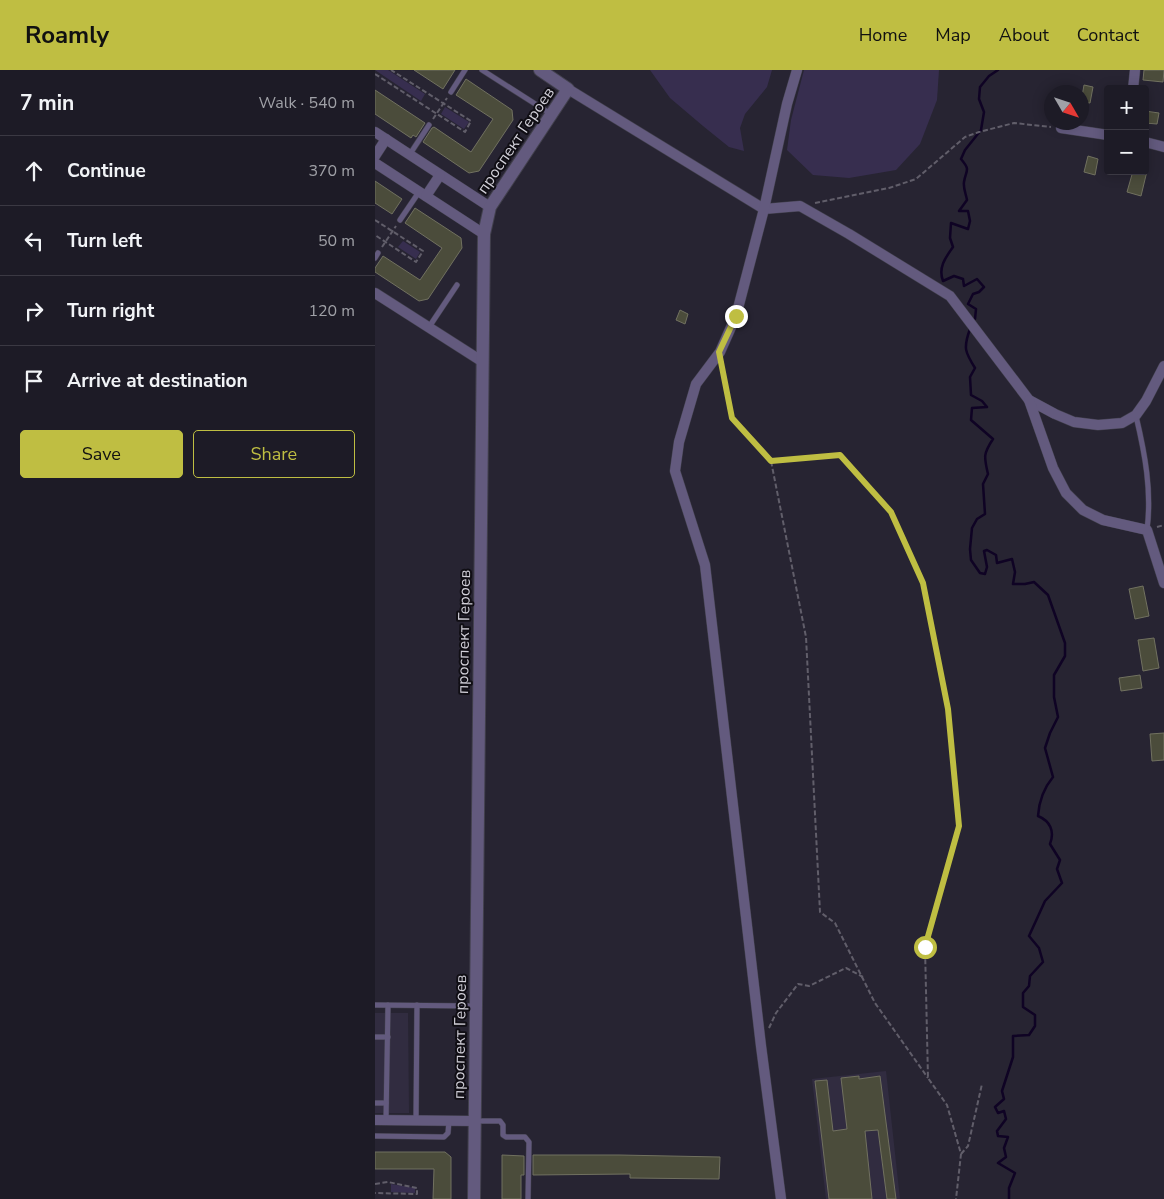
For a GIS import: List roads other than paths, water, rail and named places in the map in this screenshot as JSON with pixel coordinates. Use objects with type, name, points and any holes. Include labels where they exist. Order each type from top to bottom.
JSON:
[{"type":"street","points":[[540,70],[765,209],[800,206],[951,296],[1029,400],[1053,468],[1066,493],[1083,510],[1103,520],[1147,530],[1164,583]]},
{"type":"street","points":[[781,1199],[761,1046],[705,565],[675,471],[679,442],[696,384],[719,352],[736,316],[765,209],[787,104],[797,70]]},
{"type":"street","points":[[1133,85],[1135,70]]},
{"type":"street","name":"проспект Героев","points":[[474,1199],[484,234],[490,207],[568,89]]},
{"type":"street","points":[[1074,130],[1104,134]]},
{"type":"street","points":[[375,132],[490,207]]},
{"type":"street","points":[[375,156],[386,139]]},
{"type":"street","points":[[1149,143],[1164,147]]},
{"type":"street","points":[[375,162],[484,234]]},
{"type":"street","points":[[423,194],[440,175]]},
{"type":"street","points":[[375,292],[483,362]]},
{"type":"street","points":[[1029,400],[1075,422],[1110,425],[1122,423],[1136,415],[1146,401],[1164,366]]},
{"type":"street","points":[[380,1120],[474,1122]]},
{"type":"lane","points":[[451,92],[465,70]]},
{"type":"lane","points":[[482,70],[551,114]]},
{"type":"lane","points":[[409,155],[429,125]]},
{"type":"lane","points":[[400,220],[423,194]]},
{"type":"lane","points":[[429,327],[457,285]]},
{"type":"lane","points":[[1136,415],[1146,460],[1150,508],[1147,530]]},
{"type":"lane","points":[[375,1005],[475,1006]]},
{"type":"lane","points":[[380,1120],[386,1102],[388,1005]]},
{"type":"lane","points":[[416,1121],[417,1005]]},
{"type":"lane","points":[[375,1037],[387,1037]]},
{"type":"lane","points":[[375,1102],[386,1102]]},
{"type":"lane","points":[[375,1136],[443,1137],[448,1133],[449,1121]]},
{"type":"lane","points":[[474,1122],[500,1121],[503,1125],[503,1135],[506,1137],[525,1137],[529,1142],[528,1199]]},
{"type":"waterway","points":[[975,319],[976,309],[968,304],[973,294],[979,292],[984,287],[977,279],[964,286],[963,279],[954,276],[943,281],[941,272],[945,259],[953,247],[950,238],[951,223],[968,229],[970,221],[968,211],[959,211],[967,200],[964,189],[967,168],[961,159],[965,150],[981,130],[984,112],[979,99],[980,87],[989,76],[998,70]]},
{"type":"waterway","points":[[970,329],[966,341],[966,350],[975,368],[970,377],[971,395],[982,401],[987,407],[972,408],[971,420],[993,439],[987,448],[985,456],[988,474],[983,484],[985,514],[977,519],[972,528],[971,560],[980,573],[985,574],[987,567],[984,551],[987,550],[996,555],[997,563],[1012,559],[1015,572],[1013,584],[1034,582],[1048,595],[1065,643],[1065,656],[1054,675],[1054,697],[1058,717],[1045,748],[1053,777],[1042,795],[1038,816],[1046,821],[1052,831],[1050,844],[1060,860],[1057,869],[1062,883],[1045,901],[1029,936],[1039,948],[1043,962],[1030,976],[1029,986],[1023,993],[1023,1007],[1035,1015],[1035,1026],[1029,1035],[1013,1036],[1013,1057],[1002,1091],[1004,1099],[995,1107],[998,1113],[1004,1111],[1006,1119],[997,1131],[998,1136],[1008,1137],[1004,1148],[1006,1157],[998,1163],[1015,1173],[1009,1188],[1009,1199]]}]
